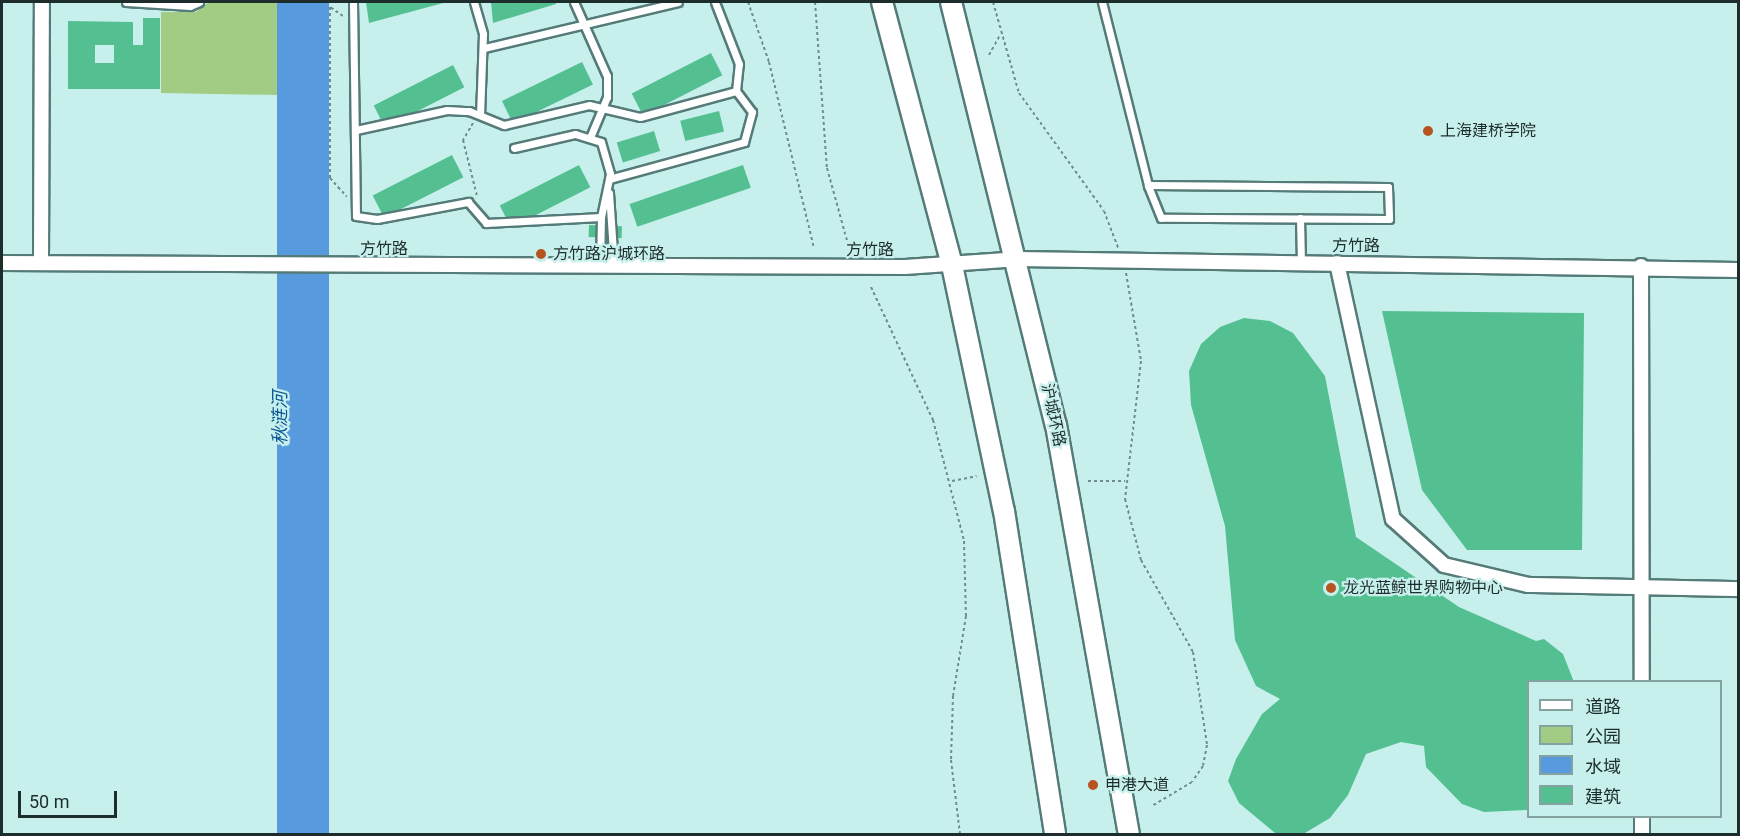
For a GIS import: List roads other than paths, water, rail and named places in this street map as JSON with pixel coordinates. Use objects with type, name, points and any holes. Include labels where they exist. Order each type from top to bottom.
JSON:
[{"type":"main road","points":[[882,2],[952,265],[1004,512],[1055,834]]},
{"type":"main road","name":"沪城环路","points":[[951,2],[1018,259],[1078,540],[1129,834]]},
{"type":"street","points":[[41,262],[42,2]]},
{"type":"street","name":"方竹路","points":[[2,263],[952,265],[1018,259],[1124,262],[1641,266],[1738,270]]},
{"type":"street","points":[[1337,262],[1393,519],[1444,565],[1528,585],[1641,589],[1738,589]]},
{"type":"street","points":[[1641,266],[1642,680]]},
{"type":"street","points":[[1642,818],[1642,834]]},
{"type":"lane","points":[[126,2],[190,6],[200,2]]},
{"type":"lane","points":[[353,2],[356,130],[352,199],[356,216],[365,219],[474,205],[486,223],[601,217]]},
{"type":"lane","points":[[474,2],[484,48],[480,115]]},
{"type":"lane","points":[[573,2],[581,25],[597,46],[607,76],[603,108],[591,135]]},
{"type":"lane","points":[[484,48],[678,2]]},
{"type":"lane","points":[[609,179],[744,142],[752,112],[736,91],[739,64],[715,2]]},
{"type":"lane","points":[[1102,2],[1148,185],[1161,218],[1389,219],[1388,187],[1148,185]]},
{"type":"lane","points":[[356,130],[447,110],[480,115],[504,125],[589,105],[640,117],[736,91]]},
{"type":"lane","points":[[591,135],[608,157],[607,266]]},
{"type":"lane","points":[[513,148],[591,135]]},
{"type":"lane","points":[[607,266],[601,217],[609,190]]},
{"type":"lane","points":[[1300,218],[1301,262]]},
{"type":"water","name":"秋涟河","points":[[277,2],[329,2],[329,834],[277,834]]},
{"type":"place","name":"上海建桥学院","points":[[1428,131]]},
{"type":"place","name":"方竹路沪城环路","points":[[541,254]]},
{"type":"place","name":"龙光蓝鲸世界购物中心","points":[[1331,588]]},
{"type":"place","name":"申港大道","points":[[1093,785]]}]
